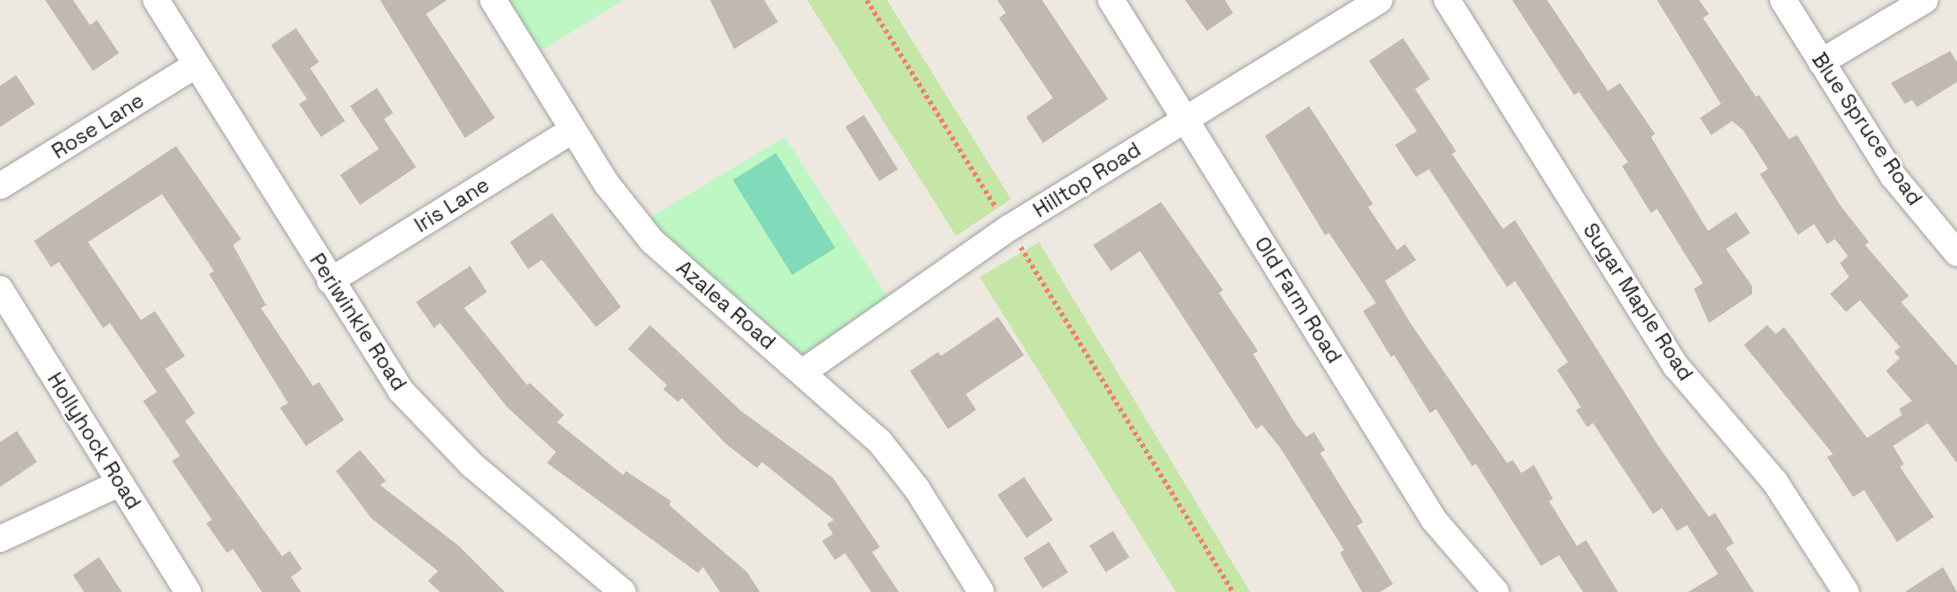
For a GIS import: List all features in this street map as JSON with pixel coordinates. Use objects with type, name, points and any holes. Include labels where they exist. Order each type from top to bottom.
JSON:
[{"type":"street","name":"Periwinkle Road","points":[[156,0],[401,391],[431,426],[623,592]]},
{"type":"street","name":"Azalea Road","points":[[493,0],[606,183],[655,244],[880,442],[917,489],[981,592]]},
{"type":"street","name":"Old Farm Road","points":[[1111,0],[1434,520],[1496,592]]},
{"type":"street","name":"Hilltop Road","points":[[803,372],[1009,228],[1379,0]]},
{"type":"street","name":"Sugar Maple Road","points":[[1447,0],[1676,366],[1775,482],[1846,592]]},
{"type":"street","name":"Blue Spruce Road","points":[[1783,0],[1893,176],[1957,253]]},
{"type":"street","points":[[1821,62],[1925,0]]},
{"type":"street","name":"Rose Lane","points":[[0,186],[196,65]]},
{"type":"street","name":"Iris Lane","points":[[330,281],[573,130]]},
{"type":"street","name":"Hollyhock Road","points":[[0,289],[188,592]]},
{"type":"street","points":[[0,539],[120,483]]},
{"type":"path","points":[[867,0],[1233,592]]},
{"type":"green space","points":[[493,0],[624,0],[529,58]]},
{"type":"green space","points":[[807,0],[887,0],[1011,199],[956,236]]},
{"type":"green space","points":[[785,137],[894,307],[803,372],[639,224]]},
{"type":"green space","points":[[776,153],[835,248],[792,275],[733,180]]},
{"type":"green space","points":[[1039,242],[1250,592],[1176,592],[980,277]]},
{"type":"building","points":[[45,0],[73,0],[90,25],[97,20],[119,53],[93,71]]},
{"type":"building","points":[[380,0],[447,0],[426,14],[495,118],[465,138]]},
{"type":"building","points":[[710,0],[764,0],[778,22],[734,49]]},
{"type":"building","points":[[997,0],[1042,0],[1108,99],[1043,143],[1026,117],[1053,98],[999,18],[1006,13]]},
{"type":"building","points":[[1185,0],[1225,0],[1233,13],[1207,31]]},
{"type":"building","points":[[1512,0],[1547,0],[1608,91],[1620,83],[1655,134],[1651,137],[1708,231],[1736,212],[1750,233],[1726,249],[1752,286],[1752,294],[1709,323],[1694,289],[1703,283],[1657,209],[1651,213],[1622,166],[1628,162],[1579,92],[1574,95]]},
{"type":"building","points":[[1657,0],[1699,0],[1709,14],[1703,18],[1756,97],[1759,95],[1789,139],[1797,135],[1840,205],[1869,242],[1865,245],[1909,296],[1901,302],[1957,366],[1957,463],[1928,423],[1893,446],[1904,464],[1900,467],[1934,517],[1897,542],[1864,490],[1853,497],[1827,457],[1833,454],[1744,345],[1767,325],[1776,334],[1784,327],[1867,438],[1902,415],[1899,409],[1912,401],[1886,371],[1900,358],[1894,352],[1900,347],[1860,300],[1846,312],[1830,294],[1849,277],[1840,263],[1848,256],[1835,239],[1827,244],[1814,224],[1798,235],[1760,174],[1768,169],[1743,130],[1732,121],[1711,135],[1700,118],[1721,104]]},
{"type":"building","points":[[296,28],[319,62],[310,68],[345,121],[321,137],[299,104],[307,99],[271,45]]},
{"type":"building","points":[[1403,38],[1430,79],[1415,89],[1456,151],[1452,154],[1503,229],[1515,220],[1659,447],[1709,517],[1715,513],[1734,543],[1726,548],[1754,592],[1688,592],[1718,574],[1687,525],[1677,531],[1662,508],[1653,514],[1593,423],[1587,427],[1576,410],[1581,407],[1557,370],[1568,362],[1515,281],[1507,287],[1429,169],[1416,177],[1395,145],[1417,131],[1369,61]]},
{"type":"building","points":[[1950,51],[1957,62],[1957,82],[1917,107],[1912,100],[1905,104],[1891,83]]},
{"type":"building","points":[[16,75],[35,104],[0,127],[0,86]]},
{"type":"building","points":[[377,88],[393,113],[384,119],[416,167],[360,205],[340,175],[379,149],[350,106]]},
{"type":"building","points":[[1309,106],[1373,204],[1368,207],[1397,250],[1405,244],[1416,260],[1385,281],[1411,324],[1507,463],[1513,460],[1521,473],[1534,465],[1553,499],[1549,501],[1577,546],[1586,540],[1618,592],[1583,592],[1559,555],[1541,566],[1476,464],[1472,466],[1436,409],[1430,413],[1394,355],[1391,357],[1363,311],[1376,303],[1329,233],[1325,235],[1265,136]]},
{"type":"building","points":[[864,115],[898,169],[879,181],[845,127]]},
{"type":"building","points":[[176,146],[241,239],[233,245],[266,305],[261,308],[313,386],[319,382],[344,420],[306,446],[280,408],[288,403],[209,274],[214,271],[162,194],[88,242],[141,320],[155,311],[185,356],[165,369],[195,413],[185,421],[282,556],[290,551],[302,569],[291,577],[301,592],[262,592],[233,549],[227,553],[206,523],[212,520],[172,461],[180,456],[143,401],[157,392],[110,323],[103,328],[59,262],[51,267],[34,241]]},
{"type":"building","points":[[1161,202],[1223,290],[1219,293],[1258,351],[1253,354],[1295,423],[1306,437],[1314,432],[1325,450],[1320,453],[1363,522],[1357,526],[1393,584],[1380,592],[1362,592],[1340,553],[1344,550],[1281,449],[1262,425],[1256,429],[1140,251],[1111,271],[1093,245]]},
{"type":"building","points":[[552,213],[621,307],[596,327],[542,260],[528,269],[510,242]]},
{"type":"building","points":[[470,266],[487,292],[464,308],[527,385],[530,383],[564,415],[557,422],[623,475],[626,471],[671,501],[669,505],[747,572],[760,592],[720,592],[703,567],[698,573],[547,463],[556,452],[507,407],[440,323],[434,328],[416,302]]},
{"type":"building","points":[[998,317],[1024,355],[966,394],[976,410],[948,429],[910,371],[938,352],[941,356]]},
{"type":"building","points":[[650,325],[741,411],[833,478],[880,547],[872,552],[899,592],[871,592],[845,553],[835,560],[822,541],[833,534],[827,524],[834,520],[762,462],[757,468],[726,444],[682,398],[678,402],[663,389],[667,385],[628,349]]},
{"type":"building","points":[[17,431],[37,462],[0,487],[0,442]]},
{"type":"building","points":[[360,450],[386,481],[380,485],[459,546],[505,592],[440,592],[428,581],[438,571],[371,518],[336,471]]},
{"type":"building","points":[[1024,477],[1053,520],[1027,538],[997,495]]},
{"type":"building","points":[[1113,531],[1129,557],[1106,572],[1089,546]]},
{"type":"building","points":[[1049,542],[1068,573],[1043,588],[1024,558]]},
{"type":"building","points":[[99,557],[122,592],[84,592],[73,575]]},
{"type":"building","points":[[1943,567],[1957,592],[1905,592]]}]
